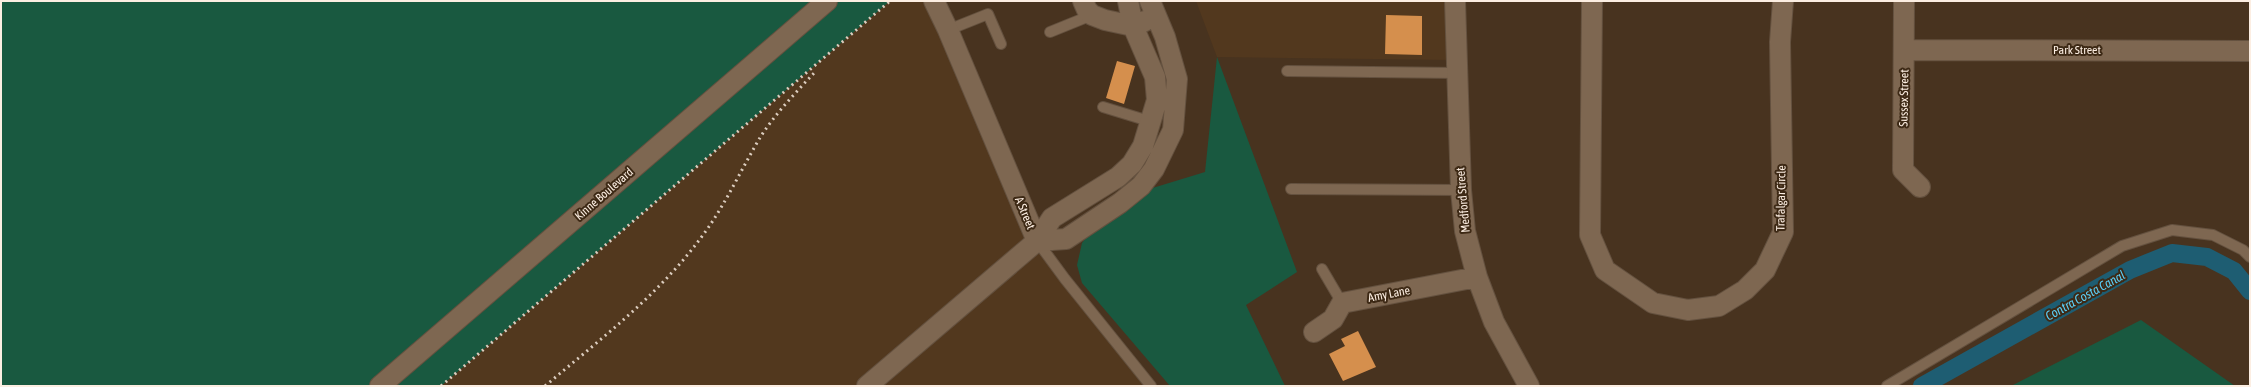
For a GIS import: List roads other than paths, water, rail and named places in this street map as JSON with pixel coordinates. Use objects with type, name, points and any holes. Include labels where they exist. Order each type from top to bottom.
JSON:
[{"type":"street","name":"Kinne Boulevard","points":[[380,386],[827,1]]},
{"type":"street","name":"A Street","points":[[867,386],[1037,241],[948,30],[934,1]]},
{"type":"street","points":[[1115,1],[1133,26]]},
{"type":"street","points":[[1037,241],[1052,218],[1118,177],[1132,164],[1143,146],[1152,122],[1157,100],[1155,77],[1133,26],[1128,1]]},
{"type":"street","name":"Medford Street","points":[[1455,1],[1461,190],[1465,231],[1477,277],[1494,322],[1529,386]]},
{"type":"street","name":"Trafalgar Circle","points":[[1592,1],[1590,235],[1605,270],[1653,303],[1688,310],[1719,306],[1745,290],[1765,270],[1783,232],[1780,42],[1783,1]]},
{"type":"street","name":"Sussex Street","points":[[1904,1],[1905,50],[1903,170],[1920,187]]},
{"type":"street","points":[[1088,8],[1133,26]]},
{"type":"street","points":[[1037,241],[1066,239],[1120,203],[1141,186],[1154,169],[1173,130],[1177,79],[1165,37],[1153,8],[1133,26]]},
{"type":"street","name":"Park Street","points":[[1905,50],[2250,51]]},
{"type":"street","name":"Amy Lane","points":[[1342,303],[1477,277]]},
{"type":"street","points":[[1314,332],[1333,319],[1342,303]]},
{"type":"lane","points":[[1050,32],[1088,8]]},
{"type":"lane","points":[[948,30],[988,14],[1001,44]]},
{"type":"lane","points":[[1287,71],[1457,73]]},
{"type":"lane","points":[[1104,107],[1152,122]]},
{"type":"lane","points":[[1291,188],[1461,190]]},
{"type":"lane","points":[[1887,386],[2122,246],[2172,230],[2212,235],[2243,250],[2250,257]]},
{"type":"lane","points":[[1037,241],[1151,386]]},
{"type":"lane","points":[[1322,269],[1342,303]]},
{"type":"waterway","name":"Contra Costa Canal","points":[[1922,386],[2130,270],[2172,253],[2207,257],[2234,271],[2250,291]]},
{"type":"railway","points":[[441,386],[890,1]]},
{"type":"railway","points":[[545,386],[632,312],[691,251],[715,217],[754,147],[767,127],[787,102],[816,71]]}]
